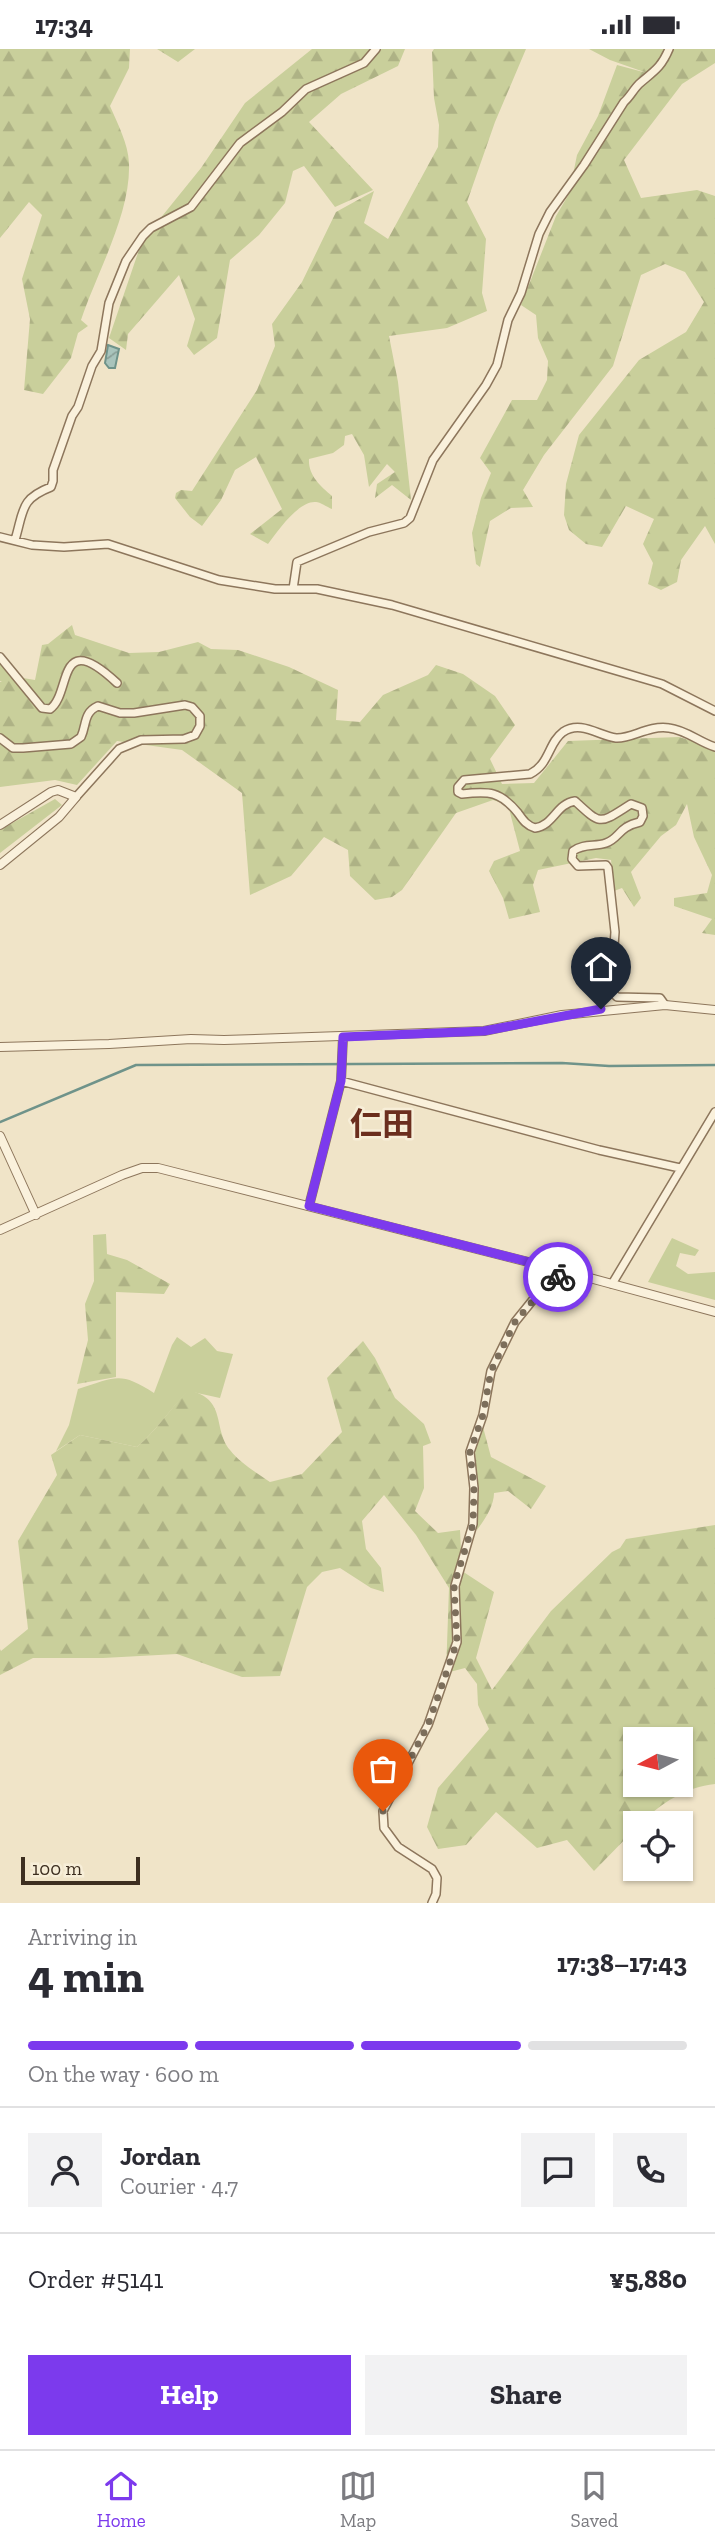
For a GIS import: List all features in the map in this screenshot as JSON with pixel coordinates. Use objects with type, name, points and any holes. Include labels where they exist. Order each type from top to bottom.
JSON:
[{"type":"street","points":[[15,540],[27,501],[32,494],[51,487],[53,470],[72,416],[78,407],[92,366],[101,351],[110,303],[126,261],[144,236],[151,228],[191,207],[240,143],[282,112],[306,89],[363,62],[376,49]]},
{"type":"street","points":[[293,589],[297,562],[369,531],[404,523],[410,518],[433,460],[497,365],[508,320],[521,293],[539,235],[550,212],[624,102],[636,87],[661,67],[669,49]]},
{"type":"street","points":[[0,537],[32,545],[64,547],[108,544],[219,580],[275,589],[317,589],[392,605],[662,684],[715,711]]},
{"type":"street","points":[[0,657],[42,708],[50,709],[54,706],[64,676],[71,666],[78,662],[86,662],[102,669],[117,683]]},
{"type":"street","points":[[0,738],[13,748],[71,744],[81,737],[90,710],[98,706],[120,713],[134,713],[185,705],[192,707],[200,716],[200,726],[195,735],[184,739],[141,740],[119,749],[59,817],[0,865]]},
{"type":"street","points":[[665,1005],[660,998],[617,997],[613,993],[611,987],[615,932],[608,868],[606,865],[578,866],[572,859],[573,851],[580,846],[610,842],[626,825],[640,822],[643,817],[642,808],[631,804],[606,819],[596,820],[589,817],[575,801],[568,802],[559,808],[551,821],[535,828],[527,825],[508,800],[497,794],[462,795],[458,792],[458,787],[464,780],[530,774],[538,770],[565,730],[593,729],[613,738],[622,738],[648,729],[672,728],[715,747]]},
{"type":"street","points":[[0,825],[51,792],[58,790],[76,797]]},
{"type":"street","points":[[0,1047],[484,1031],[575,1013],[665,1005],[715,1010]]},
{"type":"street","points":[[309,1206],[341,1081],[343,1037]]},
{"type":"street","points":[[341,1081],[598,1150],[680,1168]]},
{"type":"street","points":[[612,1284],[715,1112]]},
{"type":"street","points":[[0,1136],[36,1215]]},
{"type":"street","points":[[0,1230],[122,1175],[142,1168],[158,1168],[715,1312]]},
{"type":"street","points":[[432,1903],[437,1878],[432,1869],[398,1847],[384,1828],[383,1811],[428,1725],[457,1642],[454,1585],[473,1524],[474,1488],[470,1452],[483,1415],[491,1371],[515,1322],[537,1296],[564,1271]]},
{"type":"green space","points":[[0,49],[130,49],[129,68],[110,106],[127,148],[129,163],[125,202],[112,243],[81,320],[88,326],[78,333],[71,358],[43,394],[24,390],[30,319],[22,279],[42,215],[29,202],[0,238]]},
{"type":"green space","points":[[157,49],[195,49],[178,62]]},
{"type":"green space","points":[[312,49],[405,49],[398,66],[341,94],[309,122],[373,190],[335,207],[304,166],[293,171],[285,203],[259,235],[230,260],[217,338],[194,355],[187,346],[195,319],[179,275],[128,334],[126,350],[109,338],[142,241],[201,168],[245,103]]},
{"type":"green space","points":[[434,49],[526,49],[495,122],[467,202],[486,239],[482,293],[487,311],[447,328],[389,336],[398,382],[411,500],[392,485],[375,498],[377,484],[395,472],[387,464],[369,487],[364,455],[352,434],[345,436],[344,445],[333,453],[309,459],[313,475],[332,496],[332,509],[316,502],[303,506],[289,518],[268,544],[250,534],[282,509],[256,457],[235,470],[221,500],[202,526],[190,517],[175,498],[176,493],[181,490],[192,491],[257,390],[275,346],[272,324],[302,282],[336,212],[374,191],[364,223],[388,239],[438,147],[439,125],[434,98],[432,52]]},
{"type":"green space","points":[[589,49],[715,49],[715,63],[682,84],[624,160],[641,198],[697,190],[715,196],[715,544],[705,526],[681,560],[677,582],[661,590],[648,584],[653,563],[643,544],[654,519],[626,506],[602,547],[586,544],[569,530],[564,515],[566,484],[579,435],[639,360],[686,332],[704,302],[685,272],[665,264],[641,275],[613,366],[544,455],[523,490],[533,507],[511,508],[490,521],[480,567],[476,564],[472,533],[491,473],[480,458],[512,400],[537,400],[547,380],[548,361],[538,338],[536,315],[521,305],[556,216],[569,194],[577,155],[598,116],[617,65],[647,73],[610,60]]},
{"type":"green space","points":[[72,625],[75,635],[129,653],[159,652],[198,642],[211,649],[238,650],[289,667],[338,690],[336,720],[360,722],[383,695],[428,675],[436,665],[463,674],[495,696],[515,725],[490,759],[502,784],[534,783],[568,741],[679,737],[715,748],[715,935],[702,933],[712,919],[674,906],[674,898],[707,893],[712,875],[694,837],[687,804],[676,825],[661,836],[631,872],[641,898],[634,907],[622,888],[614,891],[611,860],[596,858],[538,870],[533,885],[540,912],[509,919],[503,898],[489,871],[494,861],[520,851],[508,805],[493,800],[456,813],[402,890],[392,897],[375,900],[350,876],[348,850],[324,837],[291,876],[250,895],[242,793],[182,750],[117,741],[77,785],[55,780],[0,787],[0,663],[11,676],[35,680],[42,645],[48,644]]},
{"type":"green space","points":[[55,799],[62,805],[0,853],[0,830]]},
{"type":"green space","points":[[106,1234],[107,1254],[127,1260],[170,1284],[164,1294],[116,1292],[116,1377],[77,1384],[88,1340],[85,1304],[94,1281],[93,1235]]},
{"type":"green space","points":[[672,1238],[699,1250],[695,1256],[680,1253],[676,1266],[688,1274],[715,1272],[715,1300],[648,1282]]},
{"type":"green space","points":[[177,1337],[191,1347],[205,1338],[217,1351],[233,1354],[220,1398],[188,1391],[137,1447],[80,1435],[56,1451],[69,1425],[78,1389],[118,1378],[133,1381],[154,1393]]},
{"type":"green space","points":[[363,1341],[375,1358],[395,1398],[424,1424],[431,1443],[423,1446],[424,1488],[415,1511],[438,1533],[460,1530],[462,1571],[494,1592],[476,1658],[492,1690],[551,1611],[612,1552],[620,1548],[626,1539],[715,1525],[715,1784],[693,1789],[693,1727],[623,1727],[623,1797],[676,1797],[655,1811],[623,1811],[623,1841],[594,1871],[567,1840],[537,1848],[496,1812],[466,1845],[438,1849],[427,1827],[438,1788],[489,1729],[478,1705],[477,1684],[465,1668],[446,1673],[449,1588],[416,1535],[384,1495],[362,1521],[366,1549],[381,1568],[384,1592],[371,1588],[340,1568],[322,1572],[307,1587],[280,1676],[242,1677],[177,1654],[33,1658],[0,1675],[0,1649],[1,1651],[28,1629],[18,1541],[57,1475],[51,1455],[80,1435],[137,1447],[188,1390],[209,1400],[230,1450],[270,1482],[302,1474],[342,1432],[327,1378]]},
{"type":"green space","points":[[483,1427],[491,1457],[546,1486],[531,1509],[508,1491],[494,1493],[491,1508],[477,1530],[475,1446]]},
{"type":"water","points":[[108,345],[119,349],[115,368],[109,368],[105,363]]},
{"type":"waterway","points":[[0,1122],[136,1065],[715,1065]]},
{"type":"way so far","points":[[383,1811],[428,1725],[457,1642],[454,1585],[473,1524],[474,1488],[470,1452],[483,1415],[491,1371],[515,1322],[558,1277]]},
{"type":"district","name":"仁田","points":[[382,1124]]},
{"type":"route","points":[[558,1277],[564,1271],[309,1206],[341,1081],[343,1037],[484,1031],[601,1009]]}]
